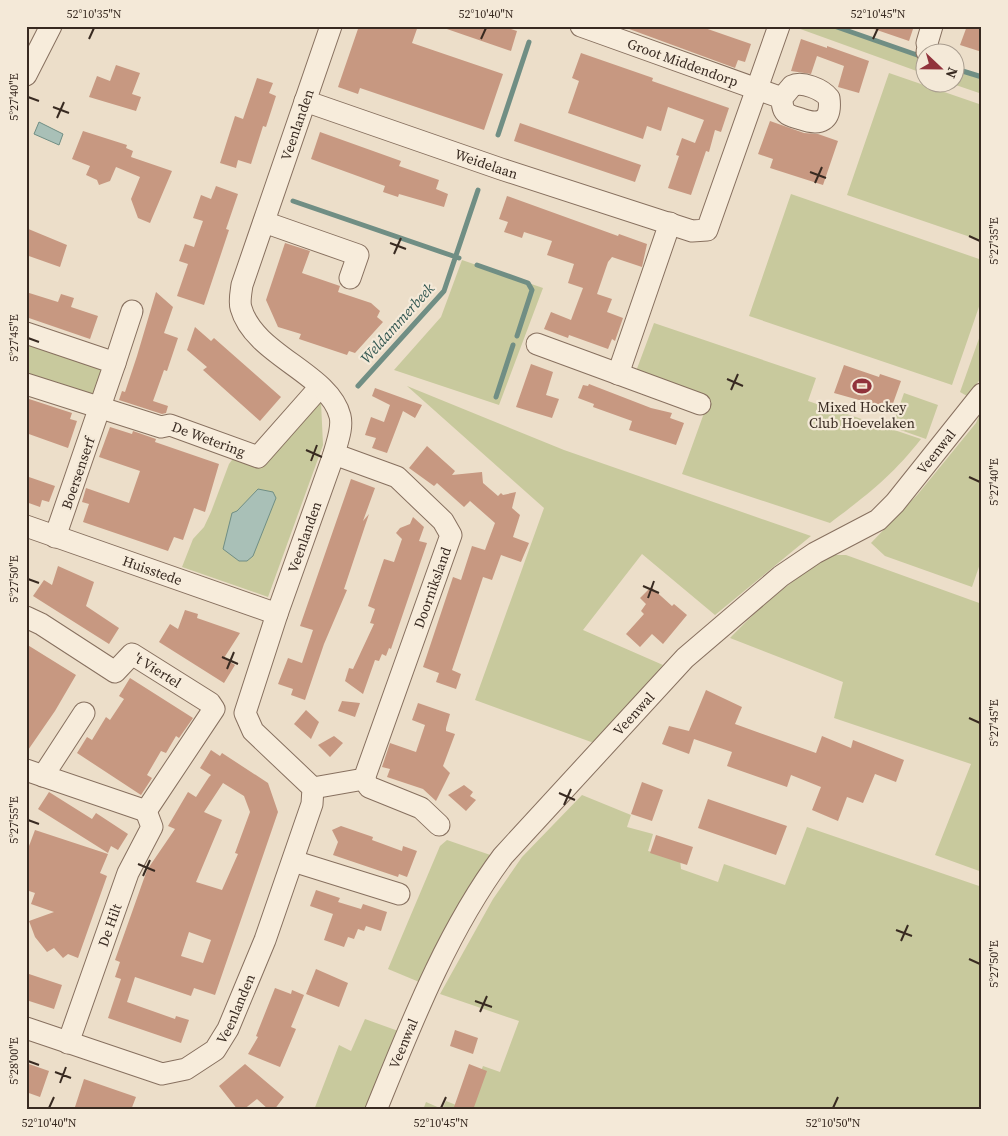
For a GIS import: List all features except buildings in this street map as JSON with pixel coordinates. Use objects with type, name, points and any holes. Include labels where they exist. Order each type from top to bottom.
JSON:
[{"type":"street","points":[[26,75],[51,26]]},
{"type":"street","name":"Veenlanden","points":[[245,713],[277,614],[340,435],[341,418],[334,401],[253,333],[241,308],[242,286],[331,26]]},
{"type":"street","name":"Groot Middendorp","points":[[581,26],[756,87]]},
{"type":"street","name":"Weidelaan","points":[[306,102],[501,169],[692,231],[707,230],[779,26]]},
{"type":"street","points":[[927,42],[932,26]]},
{"type":"street","points":[[756,87],[782,98]]},
{"type":"street","points":[[264,222],[358,255],[350,278]]},
{"type":"street","points":[[618,374],[670,223]]},
{"type":"street","name":"Boersenserf","points":[[55,537],[132,311]]},
{"type":"street","points":[[26,333],[115,363]]},
{"type":"street","points":[[537,344],[700,404]]},
{"type":"street","points":[[26,384],[100,408]]},
{"type":"street","name":"De Wetering","points":[[100,408],[161,427],[170,426],[258,456],[320,388]]},
{"type":"street","name":"Veenwal","points":[[376,1110],[425,989],[489,876],[503,856],[593,761],[685,658],[781,576],[814,553],[878,520],[895,503],[982,394]]},
{"type":"street","name":"Doorniksland","points":[[334,454],[397,476],[443,522],[451,534],[364,779]]},
{"type":"street","name":"Huisstede","points":[[26,526],[277,614]]},
{"type":"street","name":"'t Viertel","points":[[26,617],[41,624],[115,672],[132,654],[210,703],[214,709]]},
{"type":"street","points":[[84,713],[33,776],[146,811],[214,709],[226,708],[245,713],[253,731],[314,788],[364,779],[369,787],[420,808],[439,825]]},
{"type":"street","name":"Veenlanden","points":[[26,1028],[162,1074],[186,1069],[215,1050],[228,1029],[265,940],[294,861],[312,804],[314,788]]},
{"type":"street","name":"De Hilt","points":[[68,1043],[128,873],[152,827],[146,811]]},
{"type":"street","points":[[294,861],[399,894]]},
{"type":"green space","points":[[792,26],[832,26],[916,57],[916,71]]},
{"type":"green space","points":[[889,73],[916,82],[916,92],[944,92],[982,105],[982,241],[847,195]]},
{"type":"green space","points":[[966,73],[982,79],[982,94],[966,88]]},
{"type":"green space","points":[[791,194],[982,260],[982,298],[952,385],[749,316]]},
{"type":"green space","points":[[462,260],[543,288],[499,405],[394,370],[441,317]]},
{"type":"green space","points":[[654,323],[816,378],[808,401],[921,439],[900,464],[879,484],[830,523],[682,474],[708,402],[635,374]]},
{"type":"green space","points":[[982,330],[982,377],[967,396],[960,392]]},
{"type":"green space","points":[[31,340],[107,366],[95,401],[26,378],[26,354]]},
{"type":"green space","points":[[407,386],[564,450],[811,536],[715,615],[642,554],[583,630],[663,665],[594,743],[475,700],[544,508]]},
{"type":"green space","points":[[904,393],[938,405],[926,439],[892,427]]},
{"type":"green space","points":[[321,402],[323,445],[268,597],[182,567],[193,539],[204,527],[229,464],[235,456],[263,460]]},
{"type":"green space","points":[[982,409],[982,558],[972,587],[885,556],[871,543],[918,494],[976,423]]},
{"type":"green space","points":[[830,555],[846,555],[982,604],[982,872],[935,855],[971,764],[834,718],[843,682],[730,638],[778,594]]},
{"type":"green space","points":[[582,795],[631,815],[627,827],[653,834],[648,851],[680,859],[681,869],[718,882],[724,864],[785,885],[807,827],[982,887],[982,1110],[423,1110],[426,1102],[442,1109],[446,1101],[466,1109],[483,1066],[500,1072],[519,1021],[440,994],[493,899],[522,857]]},
{"type":"green space","points":[[447,840],[499,858],[424,984],[388,969],[440,846]]},
{"type":"green space","points":[[365,1019],[401,1032],[367,1110],[314,1110],[339,1045],[351,1051]]},
{"type":"shaded area","points":[[39,122],[63,134],[59,145],[34,134]]},
{"type":"shaded area","points":[[258,489],[273,492],[276,498],[253,556],[247,561],[239,561],[223,549],[232,513],[237,511]]},
{"type":"waterway","points":[[834,26],[916,55]]},
{"type":"waterway","name":"Weldammerbeek","points":[[498,135],[529,42]]},
{"type":"waterway","points":[[966,72],[982,77]]},
{"type":"waterway","name":"Weldammerbeek","points":[[358,386],[444,291],[478,190]]},
{"type":"waterway","points":[[293,201],[459,258]]},
{"type":"waterway","points":[[477,265],[528,283],[532,290],[517,336]]},
{"type":"waterway","points":[[496,397],[513,345]]},
{"type":"place","name":"Mixed Hockey Club Hoevelaken","points":[[862,386]]}]
